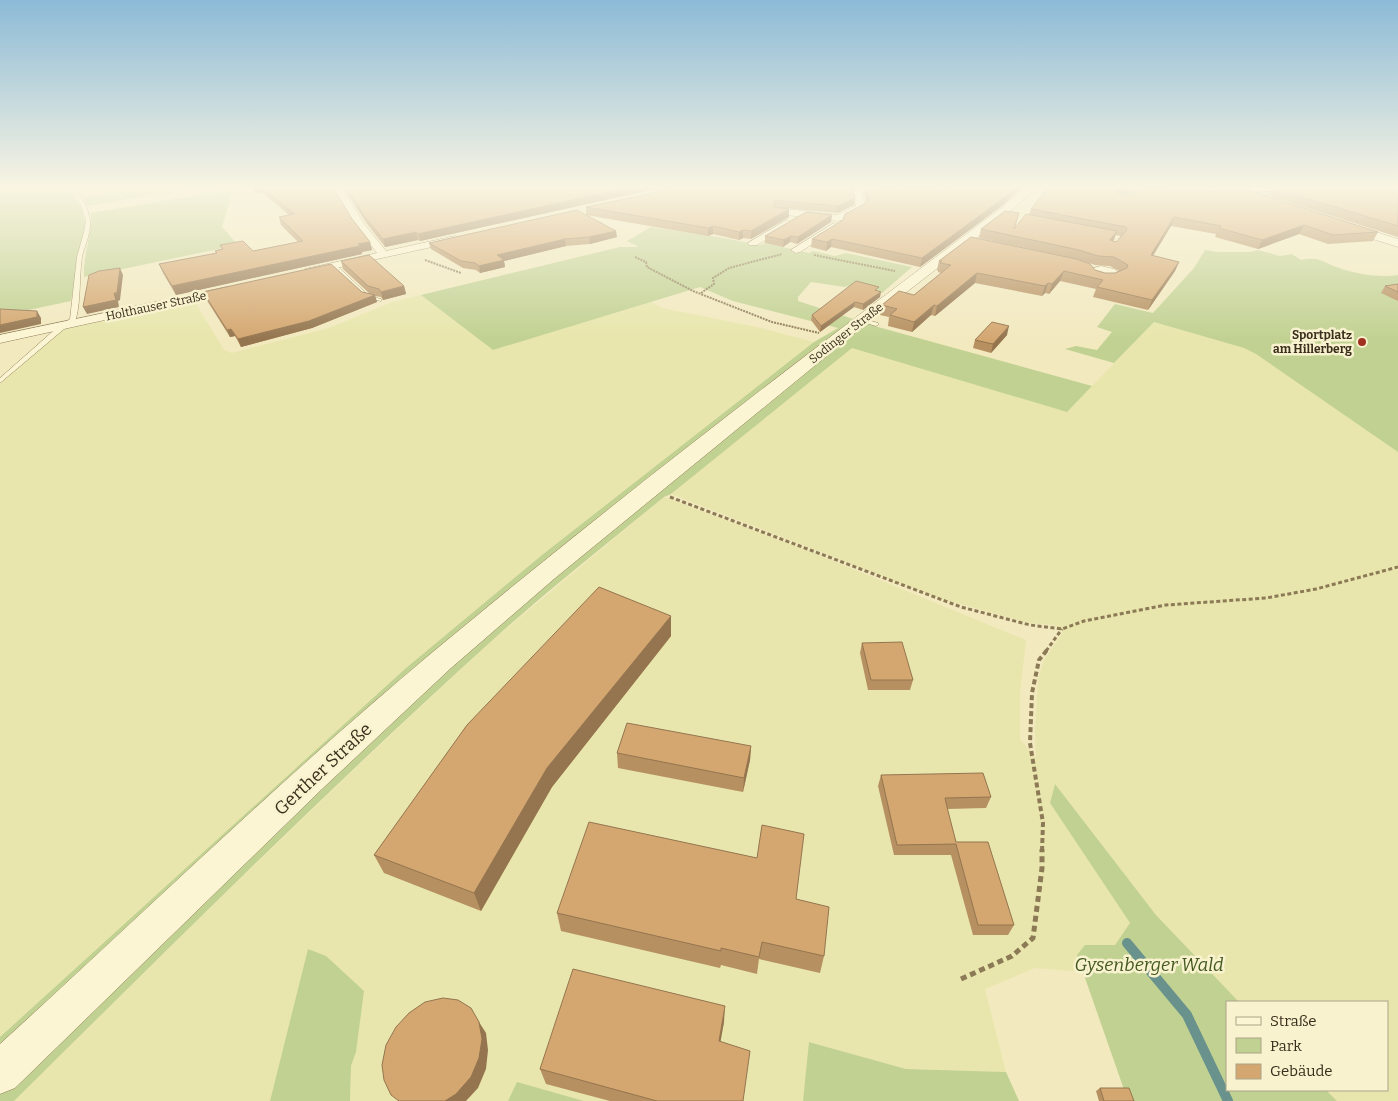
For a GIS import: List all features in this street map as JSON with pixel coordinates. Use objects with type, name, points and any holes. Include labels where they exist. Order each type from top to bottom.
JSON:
[{"type":"street","points":[[370,237],[384,254]]},
{"type":"street","points":[[299,274],[458,237]]},
{"type":"street","points":[[753,243],[763,237]]},
{"type":"street","points":[[794,250],[815,237]]},
{"type":"street","name":"Sodinger Straße","points":[[656,485],[839,338],[869,322],[969,237]]},
{"type":"street","points":[[1380,237],[1398,243]]},
{"type":"street","points":[[965,240],[983,244]]},
{"type":"street","name":"Holthauser Straße","points":[[0,339],[241,287]]},
{"type":"street","name":"Gerther Straße","points":[[0,1073],[311,779],[434,668],[545,573],[656,485]]},
{"type":"lane","points":[[0,381],[62,326],[72,320],[75,314],[75,294],[79,261],[84,237]]},
{"type":"lane","points":[[334,266],[367,297],[379,300]]},
{"type":"path","points":[[700,293],[714,284],[713,278],[729,268],[794,250],[894,270]]},
{"type":"path","points":[[635,256],[646,262],[647,267],[700,293],[772,322],[839,338]]},
{"type":"path","points":[[422,258],[461,273]]},
{"type":"path","points":[[656,485],[961,607],[1030,625],[1062,629],[1084,621],[1166,605],[1266,598],[1316,589],[1398,567]]},
{"type":"path","points":[[961,979],[1012,956],[1033,938],[1042,868],[1043,823],[1030,743],[1032,693],[1039,660],[1062,629]]},
{"type":"shaded area","points":[[421,295],[493,350],[651,302],[662,308],[761,328],[814,342],[542,555],[406,668],[0,1037],[0,384],[65,329],[195,302],[224,350],[232,353],[329,328],[392,302]]},
{"type":"shaded area","points":[[1154,322],[1244,348],[1256,354],[1398,452],[1398,1101],[1337,1101],[1327,1091],[1388,1091],[1388,1001],[1238,1001],[1156,915],[1055,784],[1050,803],[1130,923],[1115,945],[1077,955],[1083,972],[1035,968],[985,989],[1006,1072],[906,1069],[810,1042],[803,1101],[584,1101],[517,1083],[508,1101],[350,1101],[351,1066],[356,1052],[363,991],[309,949],[270,1101],[14,1101],[209,909],[487,645],[664,497],[804,549],[1026,640],[1020,693],[1020,739],[1036,758],[1035,729],[1038,679],[1044,660],[1063,632],[1054,625],[1029,623],[939,598],[671,494],[852,347],[1067,412]]},
{"type":"green space","points":[[0,237],[82,237],[71,301],[0,316]]},
{"type":"green space","points":[[89,237],[231,237],[238,245],[84,277]]},
{"type":"green space","points":[[633,237],[720,237],[760,245],[765,243],[809,253],[813,251],[835,256],[846,253],[912,267],[882,293],[851,285],[845,287],[811,282],[798,297],[798,301],[878,327],[1092,386],[1067,412],[852,348],[671,494],[664,497],[574,570],[508,627],[306,814],[14,1101],[0,1101],[0,1037],[406,668],[542,555],[814,342],[838,328],[733,301],[700,287],[493,350],[421,295],[620,247],[639,247],[627,241]]},
{"type":"green space","points":[[1205,250],[1250,252],[1258,250],[1280,256],[1292,254],[1301,260],[1316,259],[1360,274],[1376,276],[1398,275],[1398,452],[1256,354],[1244,348],[1154,322],[1114,363],[1065,349],[1076,346],[1097,350],[1112,332],[1097,327],[1115,304],[1153,313],[1194,268]]},
{"type":"green space","name":"Gysenberger Wald","points":[[1055,784],[1156,915],[1238,1001],[1226,1001],[1226,1091],[1327,1091],[1337,1101],[1128,1101],[1077,955],[1085,945],[1115,945],[1130,923],[1050,803]]},
{"type":"green space","points":[[308,949],[326,956],[364,991],[356,1052],[351,1066],[350,1101],[270,1101]]},
{"type":"green space","points":[[809,1042],[906,1069],[1006,1072],[1019,1101],[803,1101]]},
{"type":"green space","points":[[517,1082],[584,1101],[508,1101]]},
{"type":"building","points":[[299,237],[366,237],[370,242],[358,244],[360,246],[172,286],[159,264],[217,253],[215,251],[223,249],[220,245],[243,241],[253,251],[303,241]]},
{"type":"building","points":[[454,237],[584,237],[565,239],[497,255],[504,260],[479,266],[475,263],[461,261],[429,243]]},
{"type":"building","points":[[772,237],[789,237],[784,240]]},
{"type":"building","points":[[815,237],[950,237],[922,258],[832,239],[827,242],[812,239]]},
{"type":"building","points":[[970,237],[1076,259],[1090,264],[1095,270],[1105,273],[1115,273],[1127,268],[1128,265],[1114,257],[1098,256],[1020,237],[1112,237],[1110,240],[1116,242],[1120,237],[1162,237],[1151,255],[1179,262],[1152,300],[1097,287],[1103,280],[1064,271],[1052,284],[1048,283],[1045,286],[977,273],[914,322],[890,315],[897,309],[882,305],[899,291],[914,295],[951,265],[940,263],[942,261],[939,261]]},
{"type":"building","points":[[1253,237],[1269,237],[1262,240]]},
{"type":"building","points":[[369,255],[404,286],[381,292],[379,289],[368,286],[341,261]]},
{"type":"building","points":[[331,264],[362,292],[375,295],[309,321],[238,339],[231,329],[227,330],[203,292]]},
{"type":"building","points":[[120,268],[117,293],[114,293],[116,300],[83,307],[89,275],[99,271]]},
{"type":"building","points":[[856,281],[879,287],[875,290],[881,292],[863,304],[855,302],[821,326],[812,315]]},
{"type":"building","points":[[1398,284],[1398,292],[1385,286]]},
{"type":"building","points":[[0,309],[37,311],[37,317],[0,325]]},
{"type":"building","points":[[992,322],[1009,326],[993,344],[975,340]]},
{"type":"building","points":[[599,587],[671,616],[547,768],[474,893],[374,855],[467,725]]},
{"type":"building","points":[[902,642],[913,680],[871,680],[862,643]]},
{"type":"building","points":[[627,723],[751,746],[744,778],[617,753]]},
{"type":"building","points":[[983,773],[991,797],[945,798],[956,842],[988,842],[1014,925],[978,925],[956,844],[897,845],[881,775]]},
{"type":"building","points":[[589,822],[757,858],[762,825],[804,834],[796,899],[829,907],[824,956],[762,942],[759,957],[721,948],[721,951],[557,913]]},
{"type":"building","points":[[573,969],[725,1006],[719,1041],[750,1051],[743,1101],[657,1101],[540,1069]]},
{"type":"building","points":[[443,998],[458,1000],[471,1008],[479,1022],[482,1039],[479,1058],[471,1077],[456,1094],[445,1101],[399,1101],[391,1095],[384,1080],[382,1065],[386,1045],[396,1027],[409,1013],[425,1002]]},
{"type":"building","points":[[1100,1088],[1129,1088],[1134,1101],[1104,1101]]},
{"type":"waterway","points":[[1127,943],[1187,1015],[1228,1101]]},
{"type":"place","name":"Sportplatz am Hillerberg","points":[[1362,342]]}]
